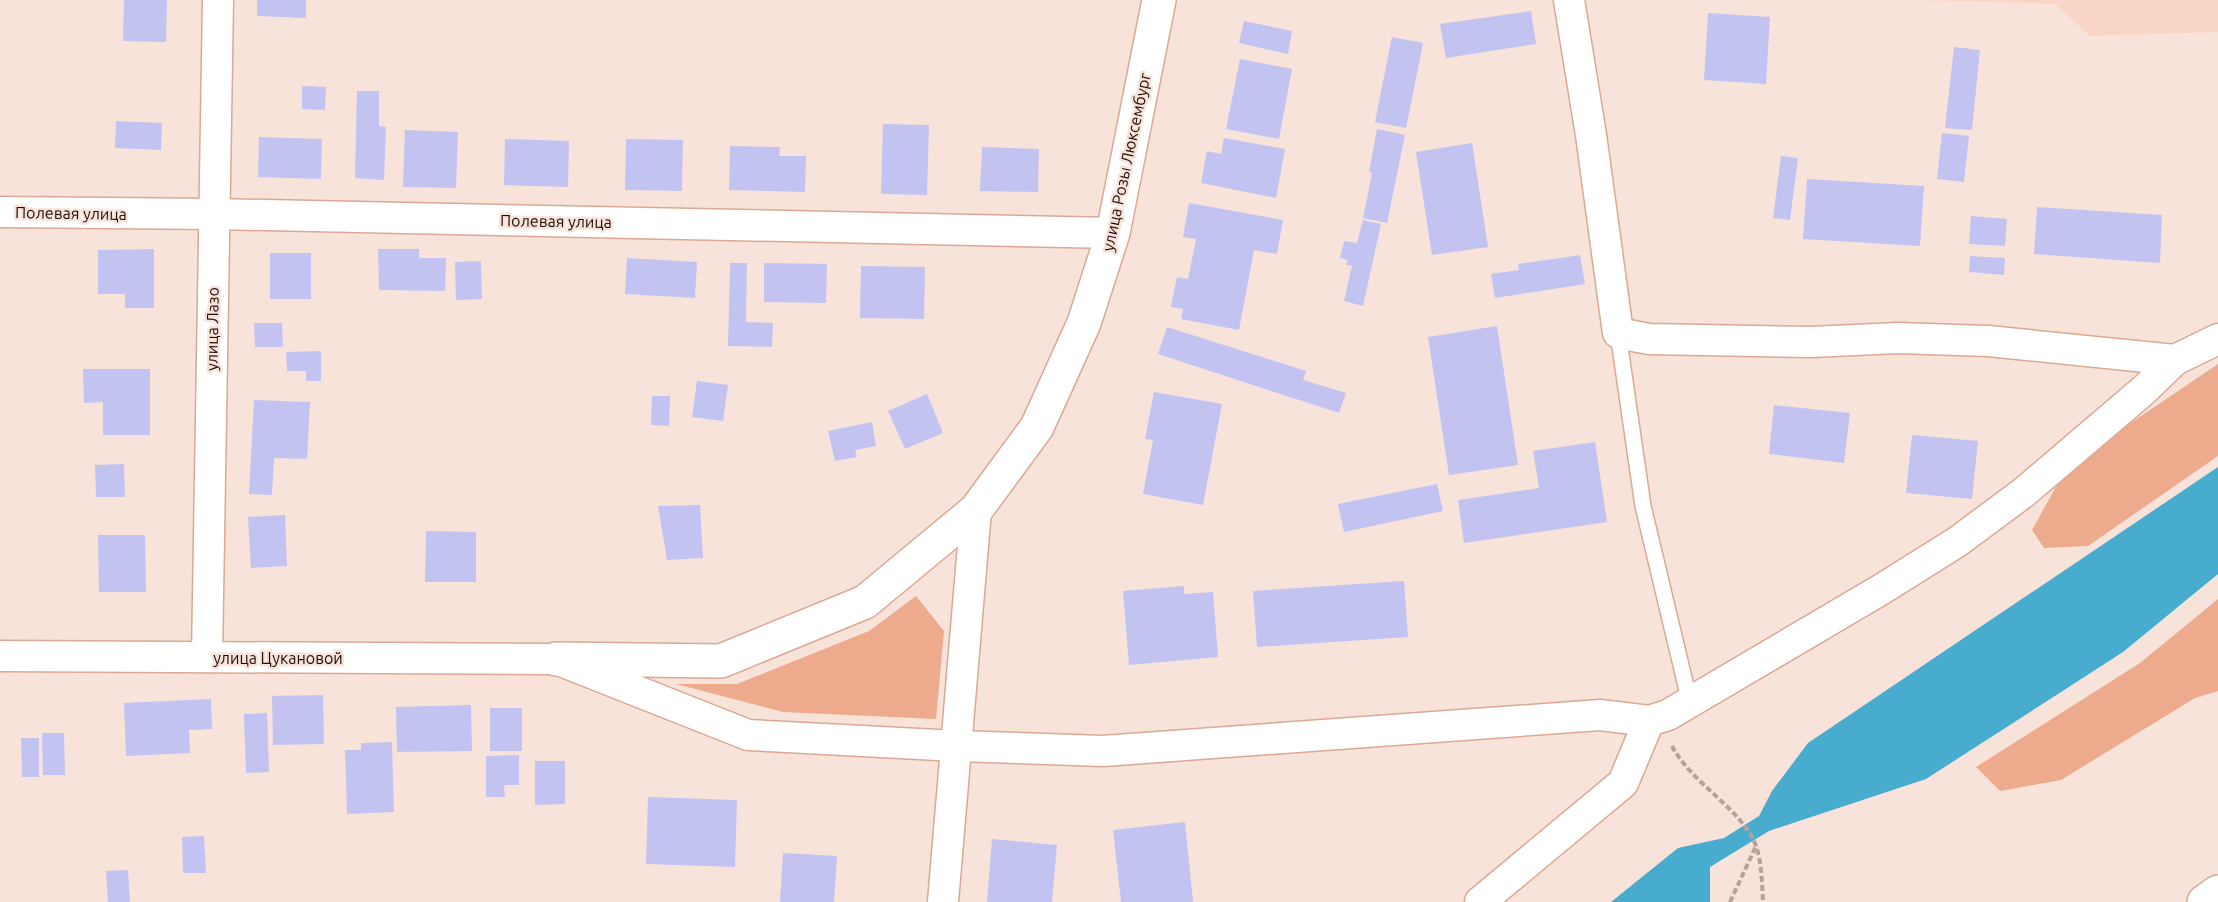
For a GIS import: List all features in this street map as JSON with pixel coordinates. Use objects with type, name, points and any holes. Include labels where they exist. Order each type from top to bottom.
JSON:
[{"type":"street","name":"улица Лазо","points":[[207,657],[218,0]]},
{"type":"street","name":"улица Розы Люксембург","points":[[556,659],[721,661],[865,602],[976,510],[1037,427],[1084,323],[1113,233],[1159,0]]},
{"type":"street","points":[[1569,0],[1591,135],[1618,333],[1649,339],[1810,342],[1898,338],[1988,341],[2175,360]]},
{"type":"street","name":"Полевая улица","points":[[0,212],[214,214],[1113,233]]},
{"type":"street","points":[[1480,902],[1623,783],[1669,713],[1957,542],[2023,493],[2144,390],[2175,360],[2218,339]]},
{"type":"street","points":[[943,902],[976,510]]},
{"type":"street","name":"улица Цукановой","points":[[0,656],[556,659]]},
{"type":"street","points":[[556,659],[748,735],[957,746],[1103,751],[1600,715],[1669,713]]},
{"type":"street","points":[[2204,902],[2218,892]]},
{"type":"lane","points":[[1618,333],[1669,713]]},
{"type":"path","points":[[1669,713],[1663,728],[1680,761],[1741,823],[1756,846],[1763,902]]},
{"type":"path","points":[[1730,902],[1756,846]]},
{"type":"shaded area","points":[[1923,0],[2218,0],[2218,32],[2090,36],[2055,4]]},
{"type":"shaded area","points":[[2218,364],[2218,456],[2088,546],[2044,548],[2032,530],[2057,485],[2098,445]]},
{"type":"shaded area","points":[[916,596],[944,631],[936,719],[783,712],[676,684],[737,684],[869,631]]},
{"type":"shaded area","points":[[2218,599],[2218,691],[2195,698],[2061,780],[2000,791],[1976,767],[2140,663]]},
{"type":"water","points":[[2218,467],[2218,574],[2123,652],[1926,779],[1769,831],[1710,867],[1710,902],[1611,902],[1678,848],[1724,838],[1759,816],[1772,791],[1808,743]]},
{"type":"building","points":[[124,0],[167,0],[166,42],[123,41]]},
{"type":"building","points":[[257,0],[306,0],[306,18],[257,16]]},
{"type":"building","points":[[1531,11],[1536,44],[1446,58],[1440,24]]},
{"type":"building","points":[[1708,13],[1770,17],[1766,84],[1704,80]]},
{"type":"building","points":[[1244,21],[1292,31],[1288,54],[1239,43]]},
{"type":"building","points":[[1392,37],[1423,43],[1406,128],[1375,122]]},
{"type":"building","points":[[1954,47],[1980,50],[1972,130],[1945,128]]},
{"type":"building","points":[[1240,59],[1292,69],[1279,139],[1226,129]]},
{"type":"building","points":[[302,86],[326,87],[325,110],[302,109]]},
{"type":"building","points":[[357,91],[379,91],[379,126],[386,127],[384,180],[355,178]]},
{"type":"building","points":[[116,121],[162,123],[161,150],[115,148]]},
{"type":"building","points":[[883,124],[929,125],[927,195],[881,194]]},
{"type":"building","points":[[1377,129],[1405,135],[1387,223],[1363,218],[1372,173],[1369,172]]},
{"type":"building","points":[[405,130],[458,132],[456,188],[403,187]]},
{"type":"building","points":[[1942,133],[1969,136],[1964,182],[1937,179]]},
{"type":"building","points":[[259,137],[322,139],[321,179],[258,177]]},
{"type":"building","points":[[1224,138],[1285,149],[1276,198],[1201,183],[1207,151],[1221,154]]},
{"type":"building","points":[[505,139],[569,141],[568,187],[504,185]]},
{"type":"building","points":[[626,139],[683,140],[682,191],[625,190]]},
{"type":"building","points":[[1472,143],[1488,247],[1432,255],[1416,152]]},
{"type":"building","points":[[730,146],[780,147],[779,156],[806,156],[805,192],[729,190]]},
{"type":"building","points":[[982,147],[1039,149],[1038,192],[980,191]]},
{"type":"building","points":[[1781,156],[1798,158],[1790,220],[1773,218]]},
{"type":"building","points":[[1807,179],[1924,186],[1920,246],[1803,239]]},
{"type":"building","points":[[1189,203],[1283,220],[1277,254],[1254,250],[1239,330],[1181,319],[1183,309],[1171,307],[1177,277],[1188,279],[1196,239],[1183,237]]},
{"type":"building","points":[[2037,207],[2162,215],[2160,263],[2034,254]]},
{"type":"building","points":[[1971,216],[2007,219],[2005,246],[1969,244]]},
{"type":"building","points":[[1363,220],[1381,224],[1363,306],[1344,301],[1352,266],[1346,265],[1348,260],[1340,258],[1344,241],[1357,243]]},
{"type":"building","points":[[154,249],[154,308],[125,308],[125,294],[98,294],[98,250]]},
{"type":"building","points":[[378,249],[419,249],[419,258],[446,258],[445,291],[379,290]]},
{"type":"building","points":[[270,253],[311,253],[311,299],[270,299]]},
{"type":"building","points":[[1580,255],[1585,284],[1495,298],[1491,274],[1519,270],[1518,264]]},
{"type":"building","points":[[1970,256],[2005,258],[2004,275],[1969,272]]},
{"type":"building","points":[[627,258],[697,262],[695,298],[625,294]]},
{"type":"building","points":[[481,261],[482,299],[456,300],[455,262]]},
{"type":"building","points":[[730,263],[747,263],[746,322],[773,323],[772,347],[728,346]]},
{"type":"building","points":[[764,263],[827,264],[826,303],[764,302]]},
{"type":"building","points":[[861,266],[925,267],[924,319],[860,318]]},
{"type":"building","points":[[254,323],[282,323],[283,347],[255,347]]},
{"type":"building","points":[[1497,326],[1518,465],[1449,475],[1428,337]]},
{"type":"building","points":[[1167,327],[1306,371],[1303,380],[1346,393],[1339,413],[1158,354]]},
{"type":"building","points":[[321,351],[321,381],[306,381],[306,371],[287,371],[286,352]]},
{"type":"building","points":[[83,369],[150,369],[150,435],[103,435],[103,402],[84,403]]},
{"type":"building","points":[[697,381],[728,385],[723,421],[692,417]]},
{"type":"building","points":[[1154,392],[1222,404],[1203,505],[1143,494],[1153,440],[1145,439]]},
{"type":"building","points":[[927,394],[943,433],[905,449],[888,411]]},
{"type":"building","points":[[652,396],[670,396],[669,426],[651,425]]},
{"type":"building","points":[[254,400],[310,402],[307,459],[274,458],[272,495],[249,494]]},
{"type":"building","points":[[1774,405],[1850,413],[1844,463],[1769,454]]},
{"type":"building","points":[[872,422],[876,446],[855,450],[857,457],[835,461],[828,431]]},
{"type":"building","points":[[1912,435],[1978,441],[1972,499],[1906,493]]},
{"type":"building","points":[[1595,442],[1607,522],[1464,543],[1458,500],[1539,488],[1533,451]]},
{"type":"building","points":[[124,464],[125,497],[96,497],[95,465]]},
{"type":"building","points":[[1437,484],[1443,511],[1344,532],[1338,504]]},
{"type":"building","points":[[700,505],[703,558],[667,560],[658,506]]},
{"type":"building","points":[[285,515],[287,566],[251,568],[248,517]]},
{"type":"building","points":[[426,531],[476,532],[476,582],[425,582]]},
{"type":"building","points":[[98,535],[145,535],[146,592],[99,592]]},
{"type":"building","points":[[1404,581],[1408,637],[1257,647],[1253,591]]},
{"type":"building","points":[[1184,586],[1184,594],[1213,592],[1218,657],[1129,665],[1123,591]]},
{"type":"building","points":[[323,695],[324,744],[273,745],[272,696]]},
{"type":"building","points":[[211,699],[212,729],[189,730],[190,753],[126,756],[124,703]]},
{"type":"building","points":[[471,705],[472,751],[397,752],[396,707]]},
{"type":"building","points":[[490,708],[522,708],[522,751],[490,751]]},
{"type":"building","points":[[267,713],[269,772],[246,773],[244,714]]},
{"type":"building","points":[[42,733],[64,733],[65,775],[43,775]]},
{"type":"building","points":[[21,738],[39,738],[39,777],[22,777]]},
{"type":"building","points":[[392,742],[394,812],[347,814],[345,750],[361,750],[361,743]]},
{"type":"building","points":[[519,755],[519,785],[504,785],[505,797],[486,797],[486,756]]},
{"type":"building","points":[[535,761],[565,761],[565,804],[535,805]]},
{"type":"building","points":[[648,797],[737,800],[735,867],[646,864]]},
{"type":"building","points":[[1185,822],[1193,902],[1121,902],[1113,830]]},
{"type":"building","points":[[204,836],[206,873],[183,873],[182,837]]},
{"type":"building","points":[[992,839],[1057,845],[1052,902],[987,902]]},
{"type":"building","points":[[783,853],[837,856],[834,902],[780,902]]},
{"type":"building","points":[[128,870],[130,902],[108,902],[106,871]]}]
